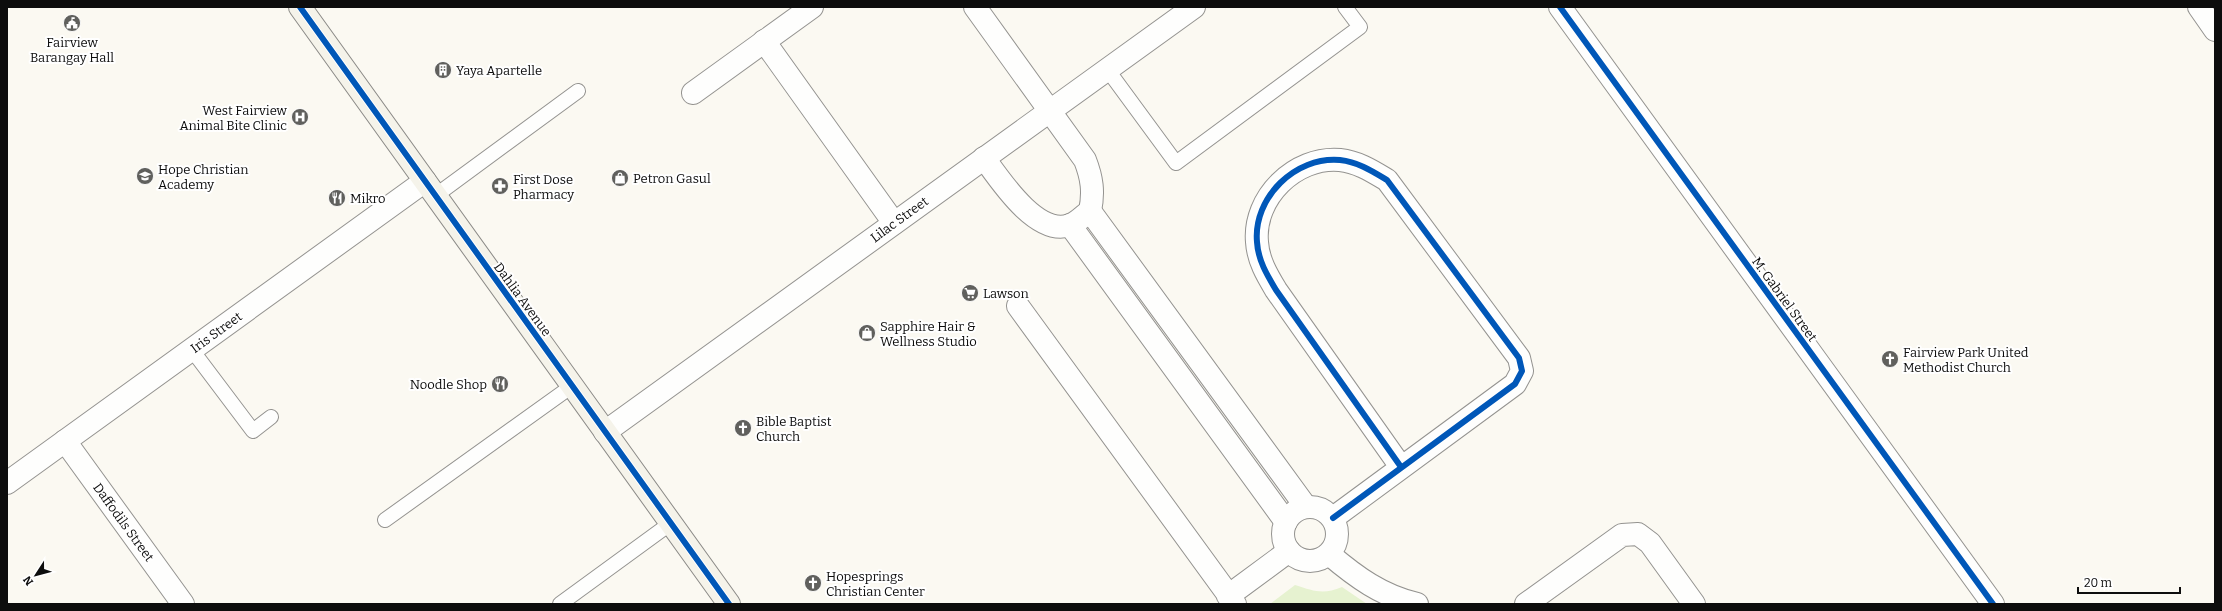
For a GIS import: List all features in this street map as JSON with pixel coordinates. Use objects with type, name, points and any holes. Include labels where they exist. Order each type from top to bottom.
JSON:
[{"type":"street","name":"Dahlia Avenue","points":[[300,7],[729,604]]},
{"type":"street","points":[[694,92],[812,7]]},
{"type":"street","points":[[975,7],[1085,160],[1092,179],[1094,195],[1090,211],[1070,225],[1056,226],[1040,220],[1025,210],[984,158]]},
{"type":"street","name":"Lilac Street","points":[[605,432],[1194,7]]},
{"type":"street","name":"M. Gabriel Street","points":[[1560,7],[1993,604]]},
{"type":"street","points":[[2199,7],[2215,30]]},
{"type":"street","points":[[764,41],[894,223]]},
{"type":"street","points":[[1333,518],[1515,384],[1522,371],[1519,358],[1387,180],[1364,166],[1339,160],[1313,163],[1290,174],[1271,192],[1268,198],[1260,216],[1256,242],[1262,267],[1276,290],[1401,467]]},
{"type":"street","name":"Iris Street","points":[[7,483],[192,350],[430,188]]},
{"type":"street","points":[[1090,211],[1306,507]]},
{"type":"street","points":[[1070,225],[1286,522]]},
{"type":"street","points":[[1117,290],[1138,276]]},
{"type":"street","points":[[1018,306],[1232,600],[1289,551]]},
{"type":"street","name":"Daffodils Street","points":[[65,441],[183,604]]},
{"type":"street","points":[[1306,507],[1321,509],[1333,518],[1337,527],[1338,537],[1336,546],[1329,554],[1316,562],[1308,562],[1294,557],[1289,551],[1283,537],[1286,522],[1297,510],[1306,507]]},
{"type":"street","points":[[1526,604],[1622,535],[1638,534],[1650,543],[1694,604]]},
{"type":"street","points":[[1329,554],[1369,586],[1389,596],[1417,604]]},
{"type":"lane","points":[[1107,69],[1176,163],[1360,27],[1345,7]]},
{"type":"lane","points":[[430,188],[578,91]]},
{"type":"lane","points":[[192,350],[253,431],[272,417]]},
{"type":"lane","points":[[385,520],[572,386]]},
{"type":"lane","points":[[560,604],[671,523]]},
{"type":"green space","points":[[1295,585],[1318,591],[1329,591],[1342,587],[1367,604],[1270,604]]},
{"type":"cycle path","points":[[300,7],[729,604]]},
{"type":"cycle path","points":[[1560,7],[1993,604]]},
{"type":"cycle path","points":[[1333,518],[1515,384],[1522,371],[1519,358],[1387,180],[1365,167],[1347,161],[1323,161],[1307,165],[1280,183],[1262,210],[1258,226],[1257,242],[1259,255],[1266,273],[1276,290],[1401,467]]},
{"type":"place","name":"Fairview Barangay Hall","points":[[72,23]]},
{"type":"place","name":"Yaya Apartelle","points":[[443,70]]},
{"type":"place","name":"West Fairview Animal Bite Clinic","points":[[300,117]]},
{"type":"place","name":"Hope Christian Academy","points":[[145,176]]},
{"type":"place","name":"Petron Gasul","points":[[620,178]]},
{"type":"place","name":"First Dose Pharmacy","points":[[500,186]]},
{"type":"place","name":"Mikro","points":[[337,198]]},
{"type":"place","name":"Lawson","points":[[970,293]]},
{"type":"place","name":"Sapphire Hair & Wellness Studio","points":[[867,333]]},
{"type":"place","name":"Fairview Park United Methodist Church","points":[[1890,359]]},
{"type":"place","name":"Noodle Shop","points":[[500,384]]},
{"type":"place","name":"Bible Baptist Church","points":[[743,428]]},
{"type":"place","name":"Hopesprings Christian Center","points":[[813,583]]}]
